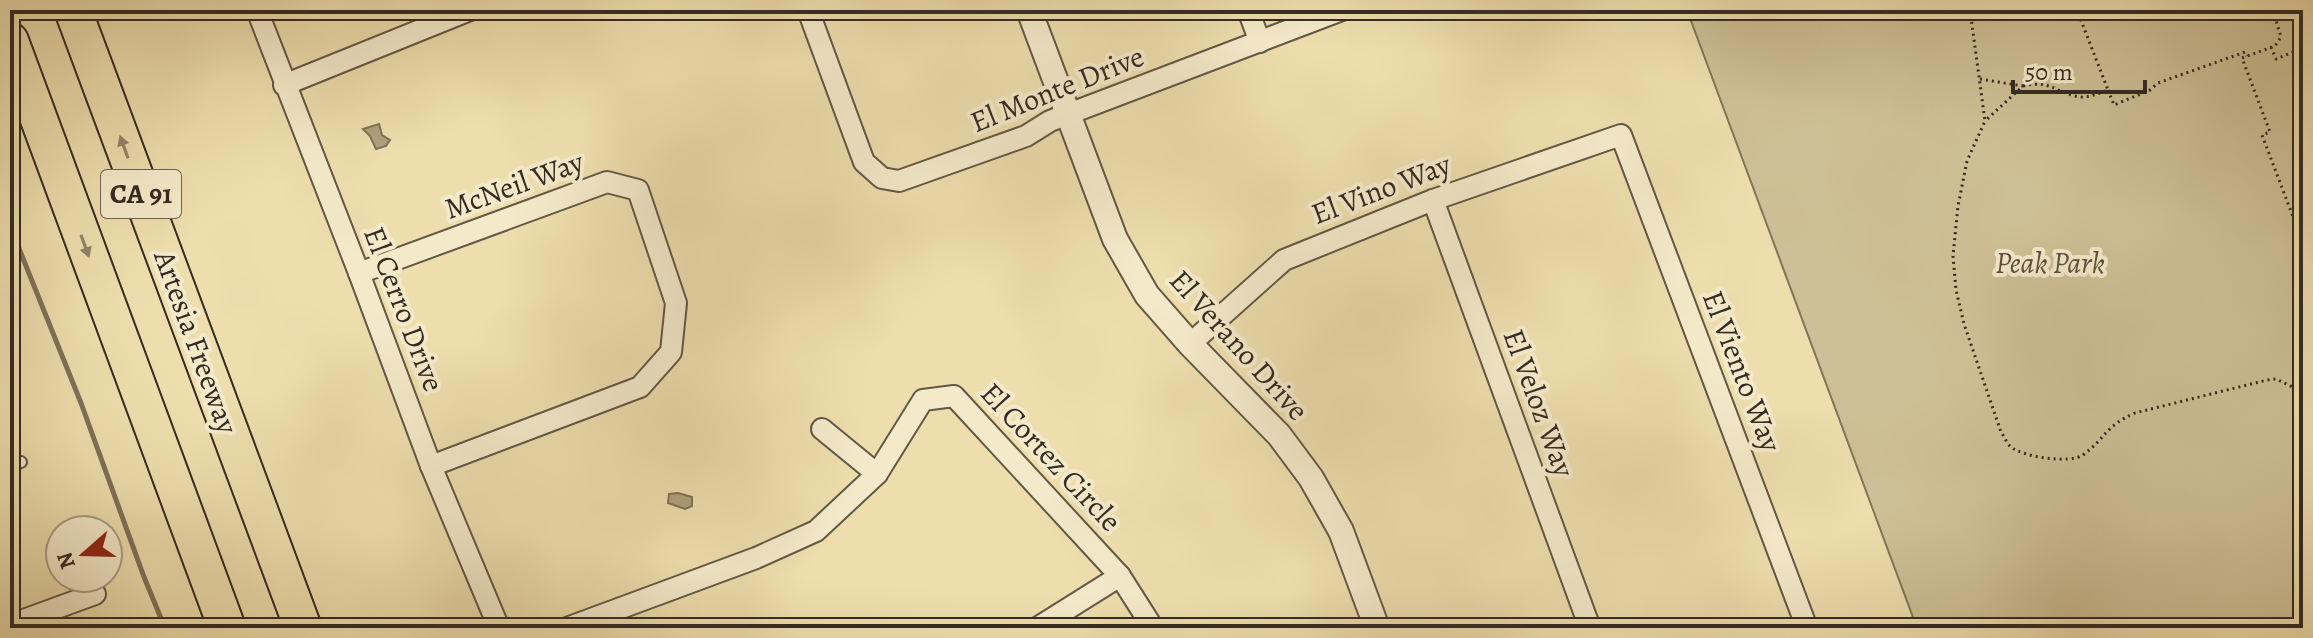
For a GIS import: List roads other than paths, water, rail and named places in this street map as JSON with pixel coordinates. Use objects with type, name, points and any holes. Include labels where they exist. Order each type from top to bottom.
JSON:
[{"type":"highway","name":"Artesia Freeway","points":[[73,10],[303,628]]},
{"type":"highway","name":"CA 91","points":[[10,41],[227,628]]},
{"type":"highway","points":[[209,378],[323,628]]},
{"type":"highway","points":[[134,381],[204,628]]},
{"type":"street","name":"El Cerro Drive","points":[[257,10],[431,466],[499,628]]},
{"type":"street","points":[[284,85],[470,10]]},
{"type":"street","name":"El Monte Drive","points":[[808,10],[864,162],[879,183],[907,179],[1026,136],[1050,121],[1342,10]]},
{"type":"street","name":"El Verano Drive","points":[[1029,10],[1115,239],[1147,295],[1279,435],[1311,478],[1341,531],[1377,628]]},
{"type":"street","points":[[1248,10],[1260,42]]},
{"type":"street","name":"El Vino Way","points":[[1190,344],[1284,260],[1433,200],[1621,135]]},
{"type":"street","name":"El Viento Way","points":[[1621,135],[1807,628]]},
{"type":"street","name":"McNeil Way","points":[[359,273],[607,182],[638,190],[676,303],[671,352],[640,387],[431,466]]},
{"type":"street","name":"El Veloz Way","points":[[1433,200],[1590,628]]},
{"type":"street","name":"El Cortez Circle","points":[[567,628],[756,558],[816,531],[877,474],[923,400],[954,396],[1120,576],[1153,628]]},
{"type":"street","points":[[822,429],[877,474]]},
{"type":"street","points":[[1037,628],[1120,576]]},
{"type":"street","points":[[10,625],[95,594]]},
{"type":"waterway","points":[[10,226],[81,403],[165,628]]},
{"type":"park label","name":"Peak Park","points":[[2050,263]]}]
